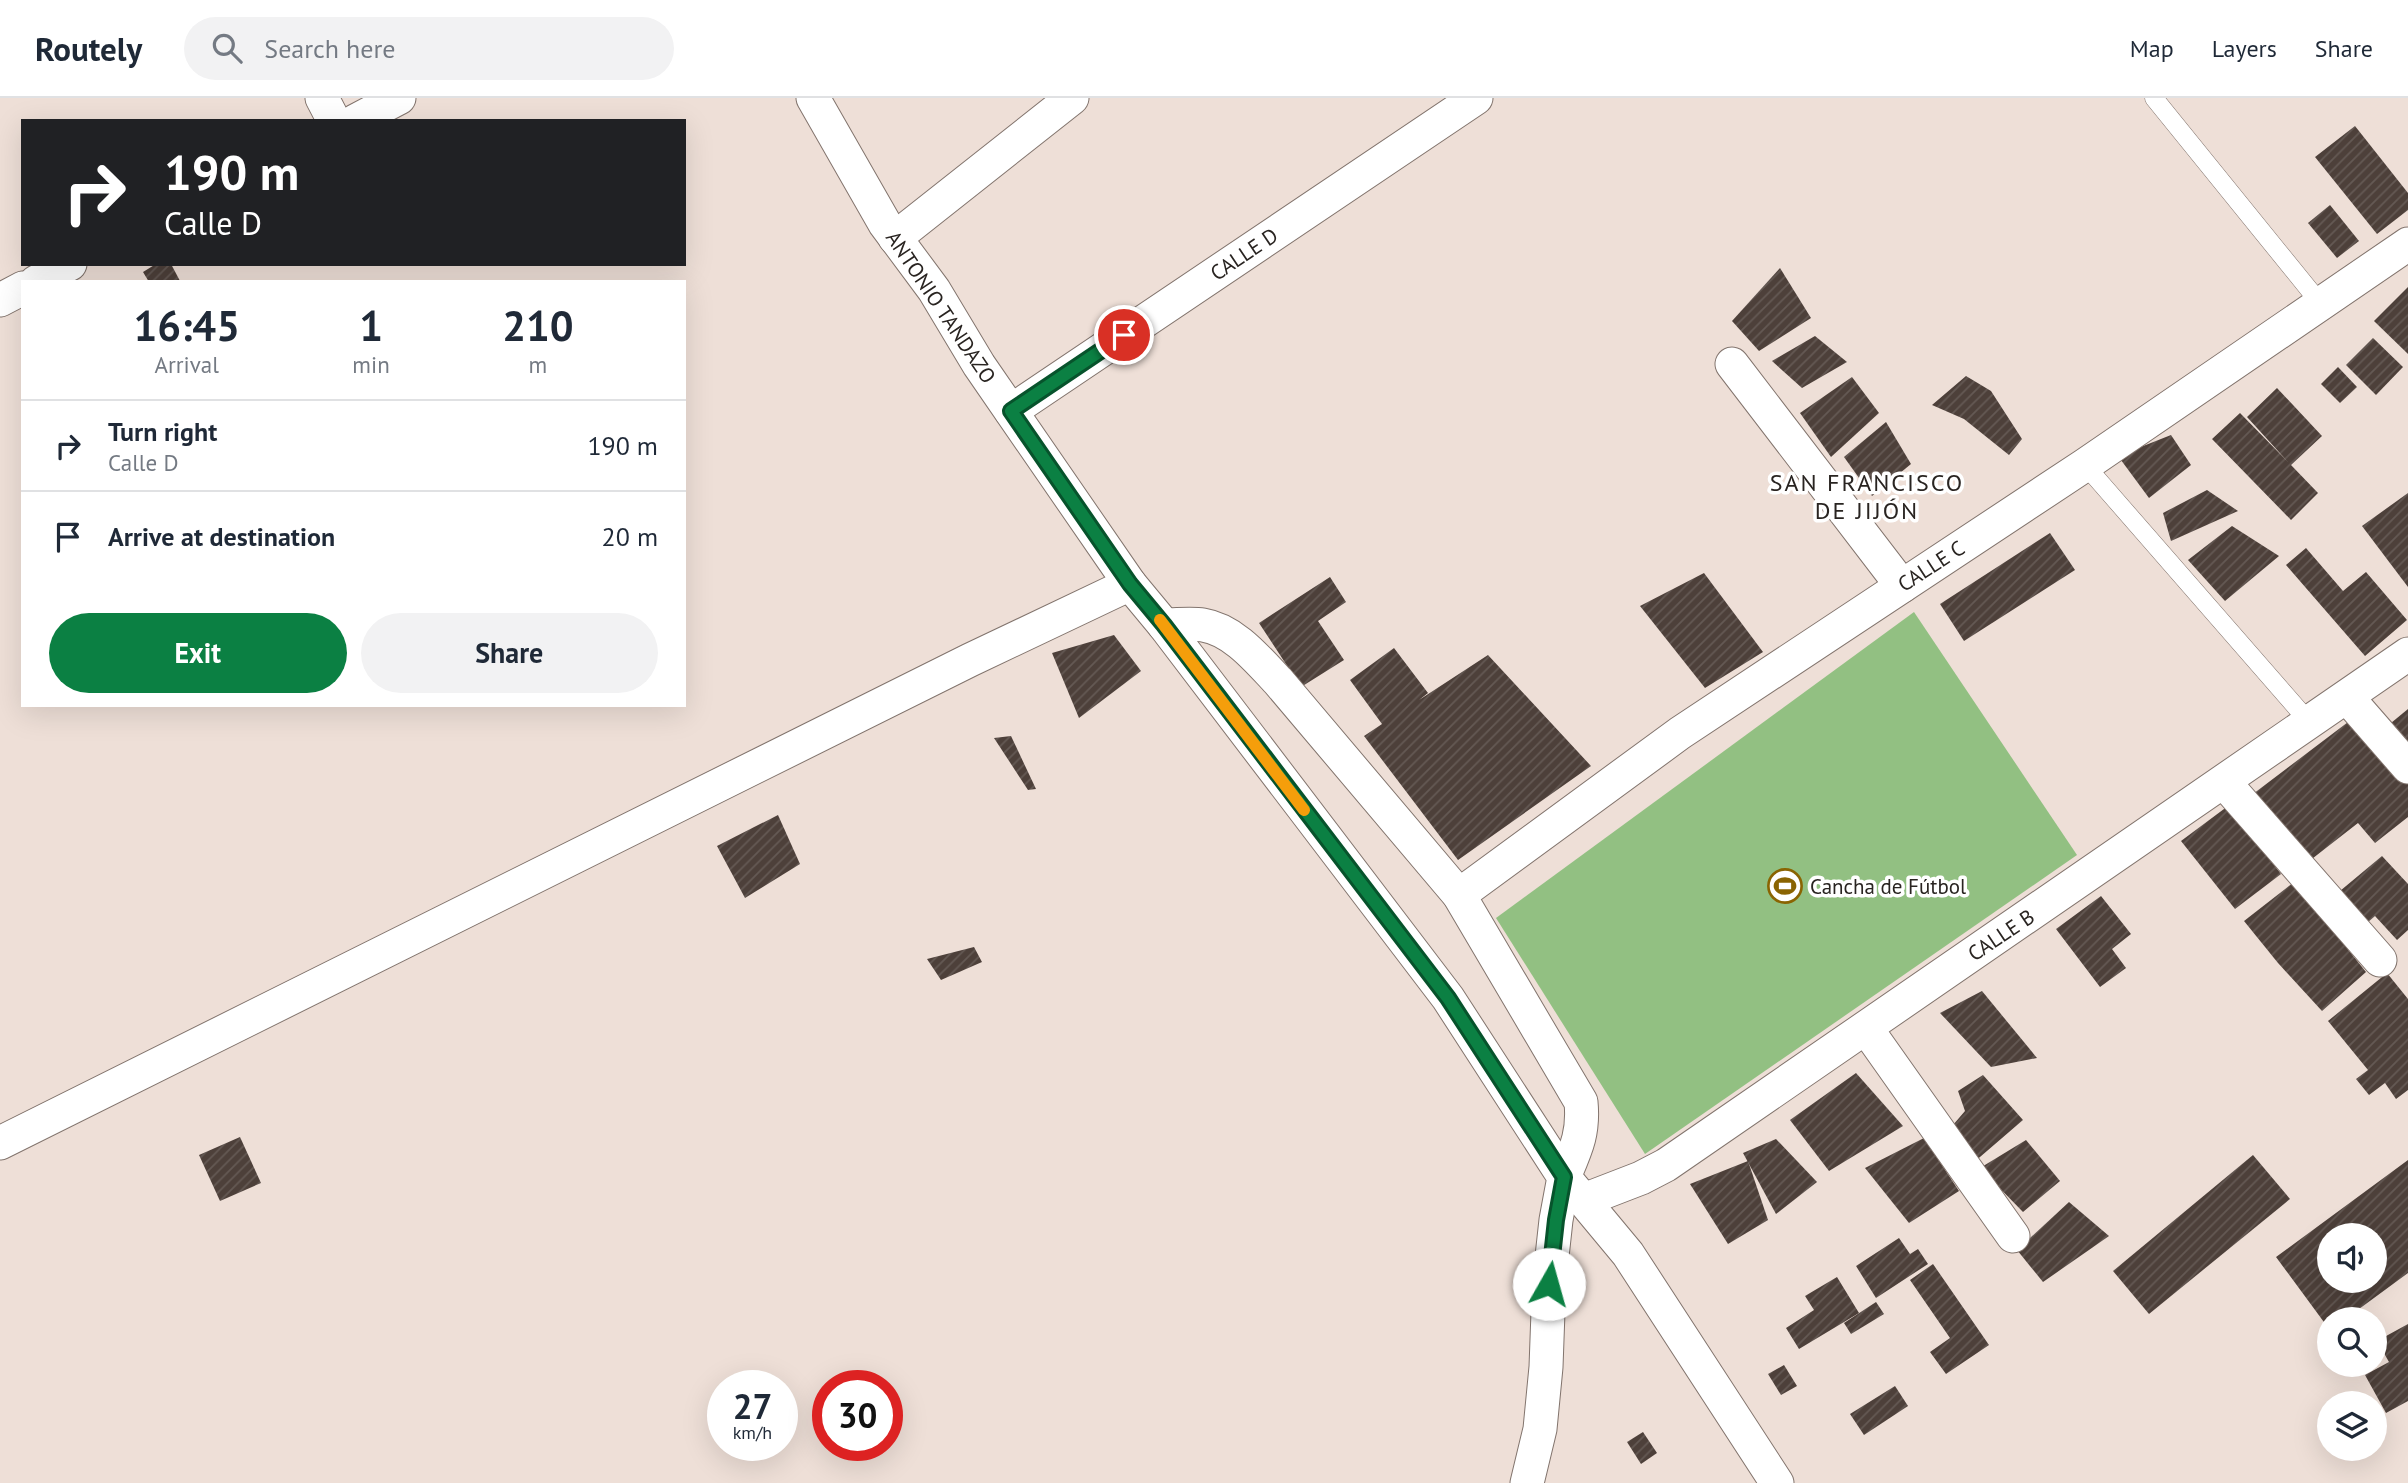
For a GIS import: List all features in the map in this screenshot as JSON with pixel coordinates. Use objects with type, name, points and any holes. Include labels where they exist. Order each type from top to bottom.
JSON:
[{"type":"street","points":[[322,98],[333,119]]},
{"type":"street","points":[[359,119],[400,98]]},
{"type":"street","name":"ANTONIO TANDAZO","points":[[813,98],[885,224],[934,290],[1011,411],[1130,584],[1448,998],[1574,1188],[1628,1254],[1777,1483]]},
{"type":"street","points":[[895,238],[1072,98]]},
{"type":"street","name":"CALLE D","points":[[1011,411],[1465,101]]},
{"type":"street","name":"CALLE C","points":[[1459,895],[1680,733],[2085,465],[2408,244]]},
{"type":"street","points":[[40,280],[66,266]]},
{"type":"street","points":[[0,300],[21,289]]},
{"type":"street","points":[[1732,364],[1902,586]]},
{"type":"street","points":[[0,1143],[970,660],[1130,584]]},
{"type":"street","points":[[1164,625],[1204,625],[1230,636],[1254,655],[1459,895],[1581,1102],[1583,1118],[1574,1188],[1556,1220],[1540,1429],[1527,1483]]},
{"type":"street","name":"CALLE B","points":[[1574,1188],[1641,1178],[1666,1165],[2408,654]]},
{"type":"street","points":[[2347,698],[2408,768]]},
{"type":"street","points":[[2224,782],[2380,960]]},
{"type":"street","points":[[1866,1028],[2013,1237]]},
{"type":"lane","points":[[2154,98],[2320,303]]},
{"type":"lane","points":[[2085,465],[2310,723]]},
{"type":"green space","name":"Cancha de Fútbol","points":[[1914,612],[2077,855],[1645,1154],[1496,918]]},
{"type":"building","points":[[2355,126],[2408,193],[2408,210],[2377,234],[2315,157]]},
{"type":"building","points":[[2330,205],[2359,241],[2337,258],[2308,223]]},
{"type":"building","points":[[153,266],[172,266],[179,280],[148,280],[143,272]]},
{"type":"building","points":[[1780,268],[1811,318],[1759,351],[1732,321]]},
{"type":"building","points":[[2408,287],[2408,354],[2374,321]]},
{"type":"building","points":[[1815,336],[1847,362],[1802,388],[1772,361]]},
{"type":"building","points":[[2373,338],[2403,367],[2376,395],[2346,365]]},
{"type":"building","points":[[2338,367],[2357,387],[2340,403],[2321,384]]},
{"type":"building","points":[[1966,376],[1991,391],[2022,439],[2009,455],[1964,419],[1932,405]]},
{"type":"building","points":[[1852,377],[1879,413],[1831,457],[1800,413]]},
{"type":"building","points":[[2277,388],[2322,436],[2291,465],[2318,493],[2291,520],[2212,439],[2240,413],[2288,462],[2247,417]]},
{"type":"building","points":[[1886,422],[1911,464],[1872,496],[1844,457]]},
{"type":"building","points":[[2171,435],[2191,465],[2149,498],[2118,456]]},
{"type":"building","points":[[2207,490],[2238,511],[2171,541],[2163,513]]},
{"type":"building","points":[[2408,493],[2408,587],[2362,526]]},
{"type":"building","points":[[2232,526],[2279,556],[2225,601],[2188,560]]},
{"type":"building","points":[[2050,533],[2075,570],[1964,641],[1940,604]]},
{"type":"building","points":[[2306,548],[2343,591],[2366,572],[2407,620],[2365,656],[2286,565]]},
{"type":"building","points":[[1704,573],[1763,652],[1705,688],[1640,606]]},
{"type":"building","points":[[1330,577],[1346,602],[1318,621],[1344,660],[1301,687],[1259,623]]},
{"type":"building","points":[[1114,635],[1141,671],[1079,718],[1052,653]]},
{"type":"building","points":[[1394,648],[1428,693],[1419,700],[1488,655],[1591,766],[1458,860],[1364,736],[1382,724],[1350,680]]},
{"type":"building","points":[[2408,709],[2408,744],[2391,723]]},
{"type":"building","points":[[2356,716],[2408,779],[2408,817],[2375,843],[2358,823],[2308,862],[2253,794]]},
{"type":"building","points":[[1011,736],[1036,789],[1028,790],[994,738]]},
{"type":"building","points":[[2228,806],[2281,874],[2235,909],[2181,841]]},
{"type":"building","points":[[778,815],[800,864],[745,898],[717,846]]},
{"type":"building","points":[[2382,856],[2408,884],[2408,930],[2397,940],[2375,916],[2367,923],[2340,891]]},
{"type":"building","points":[[2294,882],[2366,972],[2322,1011],[2244,921]]},
{"type":"building","points":[[2101,896],[2131,934],[2112,949],[2126,968],[2100,987],[2056,929]]},
{"type":"building","points":[[974,947],[982,962],[941,980],[927,959]]},
{"type":"building","points":[[2387,973],[2408,999],[2408,1090],[2396,1099],[2385,1083],[2369,1095],[2356,1079],[2368,1070],[2328,1021]]},
{"type":"building","points":[[1982,991],[2037,1058],[1991,1067],[1940,1013]]},
{"type":"building","points":[[1856,1073],[1903,1126],[1829,1171],[1790,1120]]},
{"type":"building","points":[[1983,1075],[2023,1120],[1973,1163],[1947,1132],[1965,1111],[1958,1091]]},
{"type":"building","points":[[240,1137],[261,1183],[220,1201],[199,1155]]},
{"type":"building","points":[[1924,1138],[1959,1191],[1909,1223],[1865,1168]]},
{"type":"building","points":[[1776,1139],[1817,1182],[1776,1214],[1743,1153]]},
{"type":"building","points":[[2026,1140],[2060,1181],[2023,1212],[1980,1168]]},
{"type":"building","points":[[2253,1155],[2290,1199],[2149,1314],[2113,1271]]},
{"type":"building","points":[[2408,1160],[2408,1273],[2387,1288],[2387,1223],[2322,1223]]},
{"type":"building","points":[[1748,1161],[1768,1220],[1728,1244],[1690,1184]]},
{"type":"building","points":[[2069,1202],[2109,1236],[2043,1282],[2017,1250]]},
{"type":"building","points":[[2317,1227],[2317,1293],[2381,1293],[2362,1307],[2317,1307],[2317,1313],[2276,1257]]},
{"type":"building","points":[[1899,1238],[1910,1254],[1918,1249],[1928,1264],[1876,1298],[1856,1266]]},
{"type":"building","points":[[1933,1264],[1989,1345],[1946,1374],[1930,1352],[1950,1338],[1910,1280]]},
{"type":"building","points":[[1837,1277],[1859,1313],[1799,1349],[1786,1328],[1814,1310],[1805,1296]]},
{"type":"building","points":[[1876,1302],[1884,1314],[1851,1334],[1844,1323]]},
{"type":"building","points":[[2408,1324],[2408,1401],[2387,1412],[2387,1391],[2374,1391],[2366,1377],[2387,1377],[2387,1336]]},
{"type":"building","points":[[1784,1365],[1797,1386],[1781,1395],[1768,1374]]},
{"type":"building","points":[[1895,1386],[1908,1406],[1864,1435],[1850,1414]]},
{"type":"building","points":[[1643,1432],[1657,1453],[1641,1464],[1627,1442]]},
{"type":"slow traffic","points":[[1160,620],[1304,810]]},
{"type":"place","name":"Cancha de Fútbol","points":[[1785,886]]},
{"type":"district","name":"SAN FRANCISCO DE JIJÓN","points":[[1867,496]]},
{"type":"route","points":[[1124,335],[1011,411],[1130,584],[1448,998],[1545,1144],[1564,1177],[1549,1284]]}]
